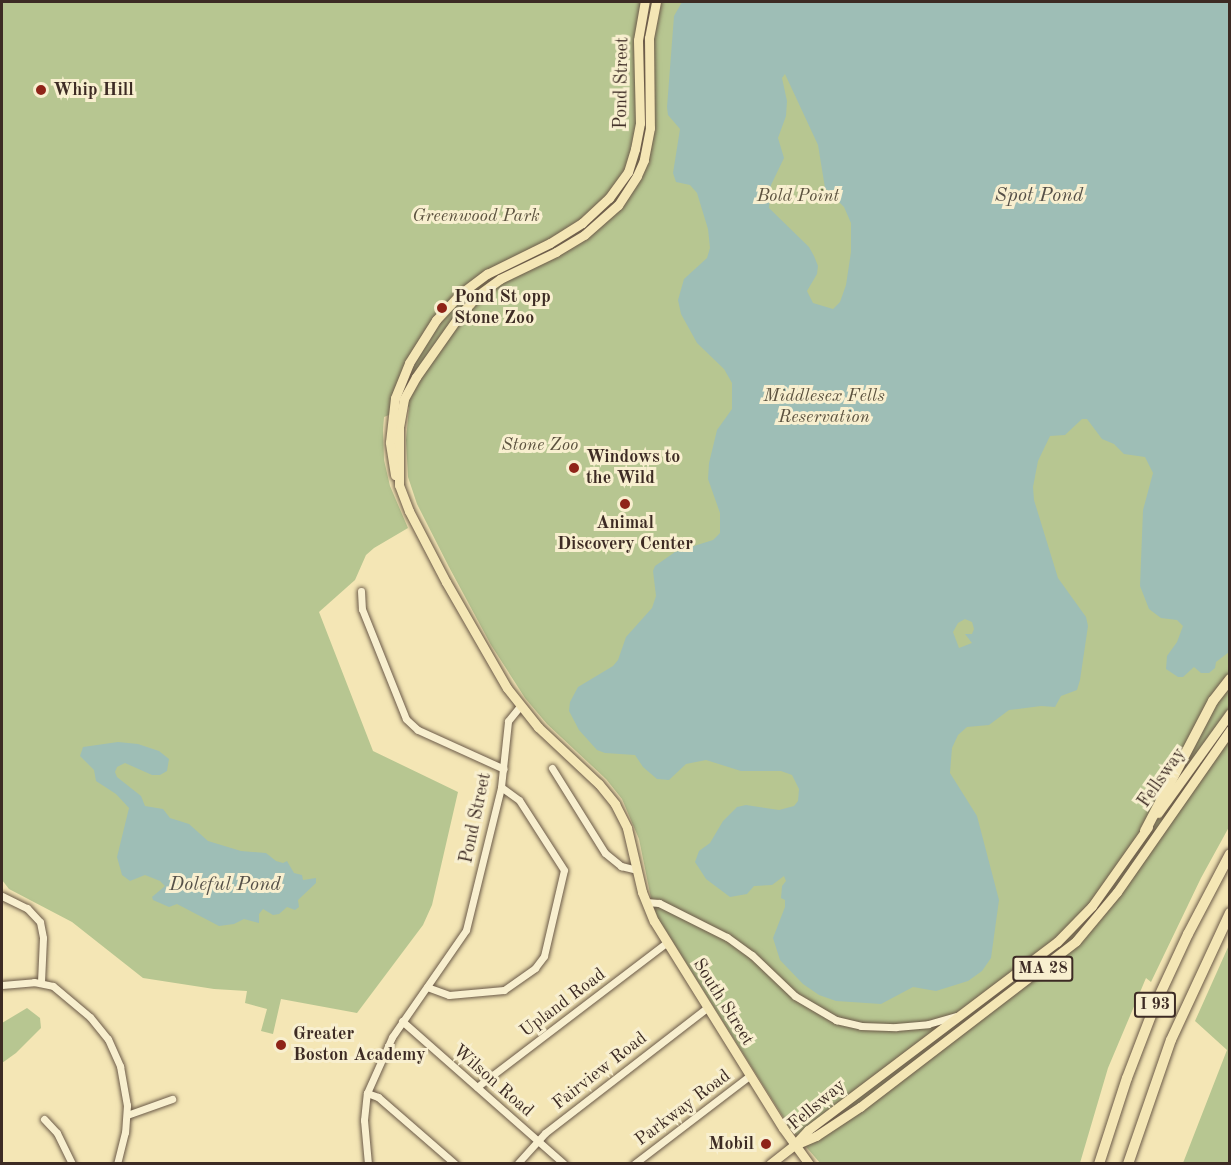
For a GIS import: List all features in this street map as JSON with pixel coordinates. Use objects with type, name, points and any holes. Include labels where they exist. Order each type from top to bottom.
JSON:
[{"type":"highway","points":[[1145,831],[1209,708],[1230,679]]},
{"type":"highway","name":"I 93","points":[[1099,1164],[1127,1078],[1155,1005],[1195,918],[1230,854]]},
{"type":"highway","name":"I 93","points":[[1128,1164],[1171,1040],[1230,913]]},
{"type":"main road","name":"Pond Street","points":[[520,706],[470,627],[409,511],[391,455],[395,398],[409,363],[436,320],[460,294],[487,274],[550,243],[582,223],[614,193],[628,172],[640,123],[638,40],[645,2]]},
{"type":"main road","name":"Pond Street","points":[[399,485],[399,426],[404,399],[416,377],[459,316],[477,296],[500,279],[556,252],[584,235],[621,201],[637,176],[644,160],[650,128],[649,38],[656,2]]},
{"type":"main road","name":"South Street","points":[[520,706],[612,800],[627,828],[646,902],[666,943],[749,1076],[809,1164]]},
{"type":"main road","name":"Fellsway","points":[[795,1145],[808,1130],[1048,950],[1075,925],[1100,896],[1230,713]]},
{"type":"main road","name":"Fellsway","points":[[795,1145],[816,1136],[860,1107],[1076,941],[1118,892],[1230,730]]},
{"type":"main road","name":"MA 28","points":[[770,1164],[795,1145]]},
{"type":"street","points":[[361,591],[362,609],[406,719],[418,730],[504,769]]},
{"type":"street","name":"Pond Street","points":[[368,1164],[363,1115],[367,1093],[385,1050],[402,1021],[457,947],[469,921],[501,787],[508,723],[511,715],[520,706]]},
{"type":"street","points":[[552,768],[605,853],[621,866],[637,870]]},
{"type":"street","points":[[427,987],[449,994],[504,990],[535,968],[543,956],[564,870],[519,800],[501,787]]},
{"type":"street","points":[[2,896],[27,908],[42,924],[41,982]]},
{"type":"street","points":[[646,902],[659,903],[727,937],[752,955],[795,996],[836,1020],[861,1026],[896,1027],[940,1021],[964,1013]]},
{"type":"street","name":"Upland Road","points":[[477,1087],[666,943]]},
{"type":"street","points":[[2,985],[41,982],[64,993],[108,1039],[122,1073],[127,1115],[117,1164]]},
{"type":"street","name":"Fairview Road","points":[[517,1164],[537,1140],[707,1008]]},
{"type":"street","name":"Wilson Road","points":[[402,1021],[564,1164]]},
{"type":"street","name":"Parkway Road","points":[[634,1164],[749,1076]]},
{"type":"street","points":[[367,1093],[378,1097],[455,1164]]},
{"type":"street","points":[[127,1115],[172,1099]]},
{"type":"street","points":[[44,1119],[57,1133],[72,1164]]},
{"type":"green space","name":"Middlesex Fells Reservation","points":[[2,2],[1229,2],[1229,827],[1201,878],[1151,982],[1146,978],[1108,1068],[1080,1163],[820,1163],[790,1128],[658,918],[652,903],[639,839],[622,799],[606,779],[547,724],[525,698],[491,645],[417,504],[408,477],[406,440],[409,407],[384,417],[383,430],[384,460],[390,486],[408,528],[366,555],[355,580],[319,612],[373,751],[458,792],[432,905],[423,925],[357,1013],[281,999],[273,1034],[261,1031],[267,1009],[245,1003],[247,991],[214,989],[143,978],[72,922],[9,889],[2,880]]},
{"type":"green space","points":[[1229,945],[1229,1163],[1183,1163],[1227,1050],[1195,1021]]},
{"type":"green space","points":[[27,1008],[40,1018],[41,1028],[16,1053],[2,1063],[2,1023]]},
{"type":"water","name":"Spot Pond","points":[[682,2],[1229,2],[1229,652],[1216,662],[1215,668],[1209,673],[1201,673],[1194,667],[1183,677],[1178,677],[1166,669],[1167,656],[1177,642],[1183,626],[1177,620],[1161,618],[1149,609],[1140,586],[1143,510],[1153,473],[1145,457],[1124,454],[1114,444],[1102,439],[1087,419],[1082,419],[1065,435],[1050,436],[1038,461],[1033,487],[1034,500],[1058,578],[1086,617],[1088,626],[1080,680],[1077,690],[1061,696],[1055,707],[1041,706],[1009,710],[989,725],[967,727],[958,735],[952,748],[950,773],[977,816],[999,900],[991,958],[982,971],[968,981],[936,991],[913,987],[881,1004],[836,1001],[819,995],[803,984],[780,960],[773,938],[785,907],[785,900],[781,898],[782,886],[786,881],[784,876],[772,885],[754,886],[747,894],[730,897],[706,879],[695,862],[699,851],[710,843],[723,821],[737,807],[746,805],[779,810],[794,806],[798,801],[799,789],[792,775],[781,771],[741,771],[706,760],[686,764],[669,780],[657,779],[643,767],[635,755],[605,753],[597,750],[579,730],[569,711],[570,702],[578,687],[613,666],[618,660],[626,637],[652,608],[656,596],[653,571],[655,566],[675,552],[713,540],[720,533],[720,513],[708,479],[709,463],[717,430],[732,409],[732,383],[724,369],[697,343],[681,314],[678,300],[684,279],[707,258],[710,248],[708,229],[697,193],[690,185],[676,182],[673,173],[680,129],[668,115],[667,107],[674,16]],"holes":[[[785,74],[818,145],[825,188],[844,207],[851,223],[851,252],[846,285],[840,302],[833,309],[813,303],[807,291],[817,274],[818,266],[814,256],[809,247],[769,208],[771,185],[784,158],[778,138],[786,116],[787,101],[782,78]],[[965,619],[972,622],[974,629],[972,634],[965,634],[972,643],[959,648],[953,632],[958,623]]]},
{"type":"water","name":"Doleful Pond","points":[[118,742],[138,744],[159,751],[169,759],[167,771],[160,775],[152,775],[125,763],[117,767],[115,772],[117,777],[141,796],[145,806],[163,809],[170,818],[189,824],[208,841],[241,851],[266,853],[276,861],[283,863],[287,861],[294,873],[302,875],[303,880],[316,878],[316,883],[298,900],[299,907],[295,910],[287,907],[279,914],[273,915],[263,909],[259,914],[259,923],[244,919],[234,924],[219,926],[177,904],[169,907],[153,900],[152,897],[165,886],[160,881],[145,875],[130,881],[122,875],[117,857],[129,808],[116,794],[96,781],[94,770],[80,756],[83,747]]},
{"type":"place","name":"Whip Hill","points":[[41,90]]},
{"type":"place","name":"Pond St opp Stone Zoo","points":[[442,308]]},
{"type":"place","name":"Windows to the Wild","points":[[574,468]]},
{"type":"place","name":"Animal Discovery Center","points":[[625,504]]},
{"type":"place","name":"Greater Boston Academy","points":[[281,1045]]},
{"type":"place","name":"Mobil","points":[[766,1144]]},
{"type":"park label","name":"Bold Point","points":[[798,196]]},
{"type":"park label","name":"Greenwood Park","points":[[476,216]]},
{"type":"park label","name":"Stone Zoo","points":[[540,445]]}]
